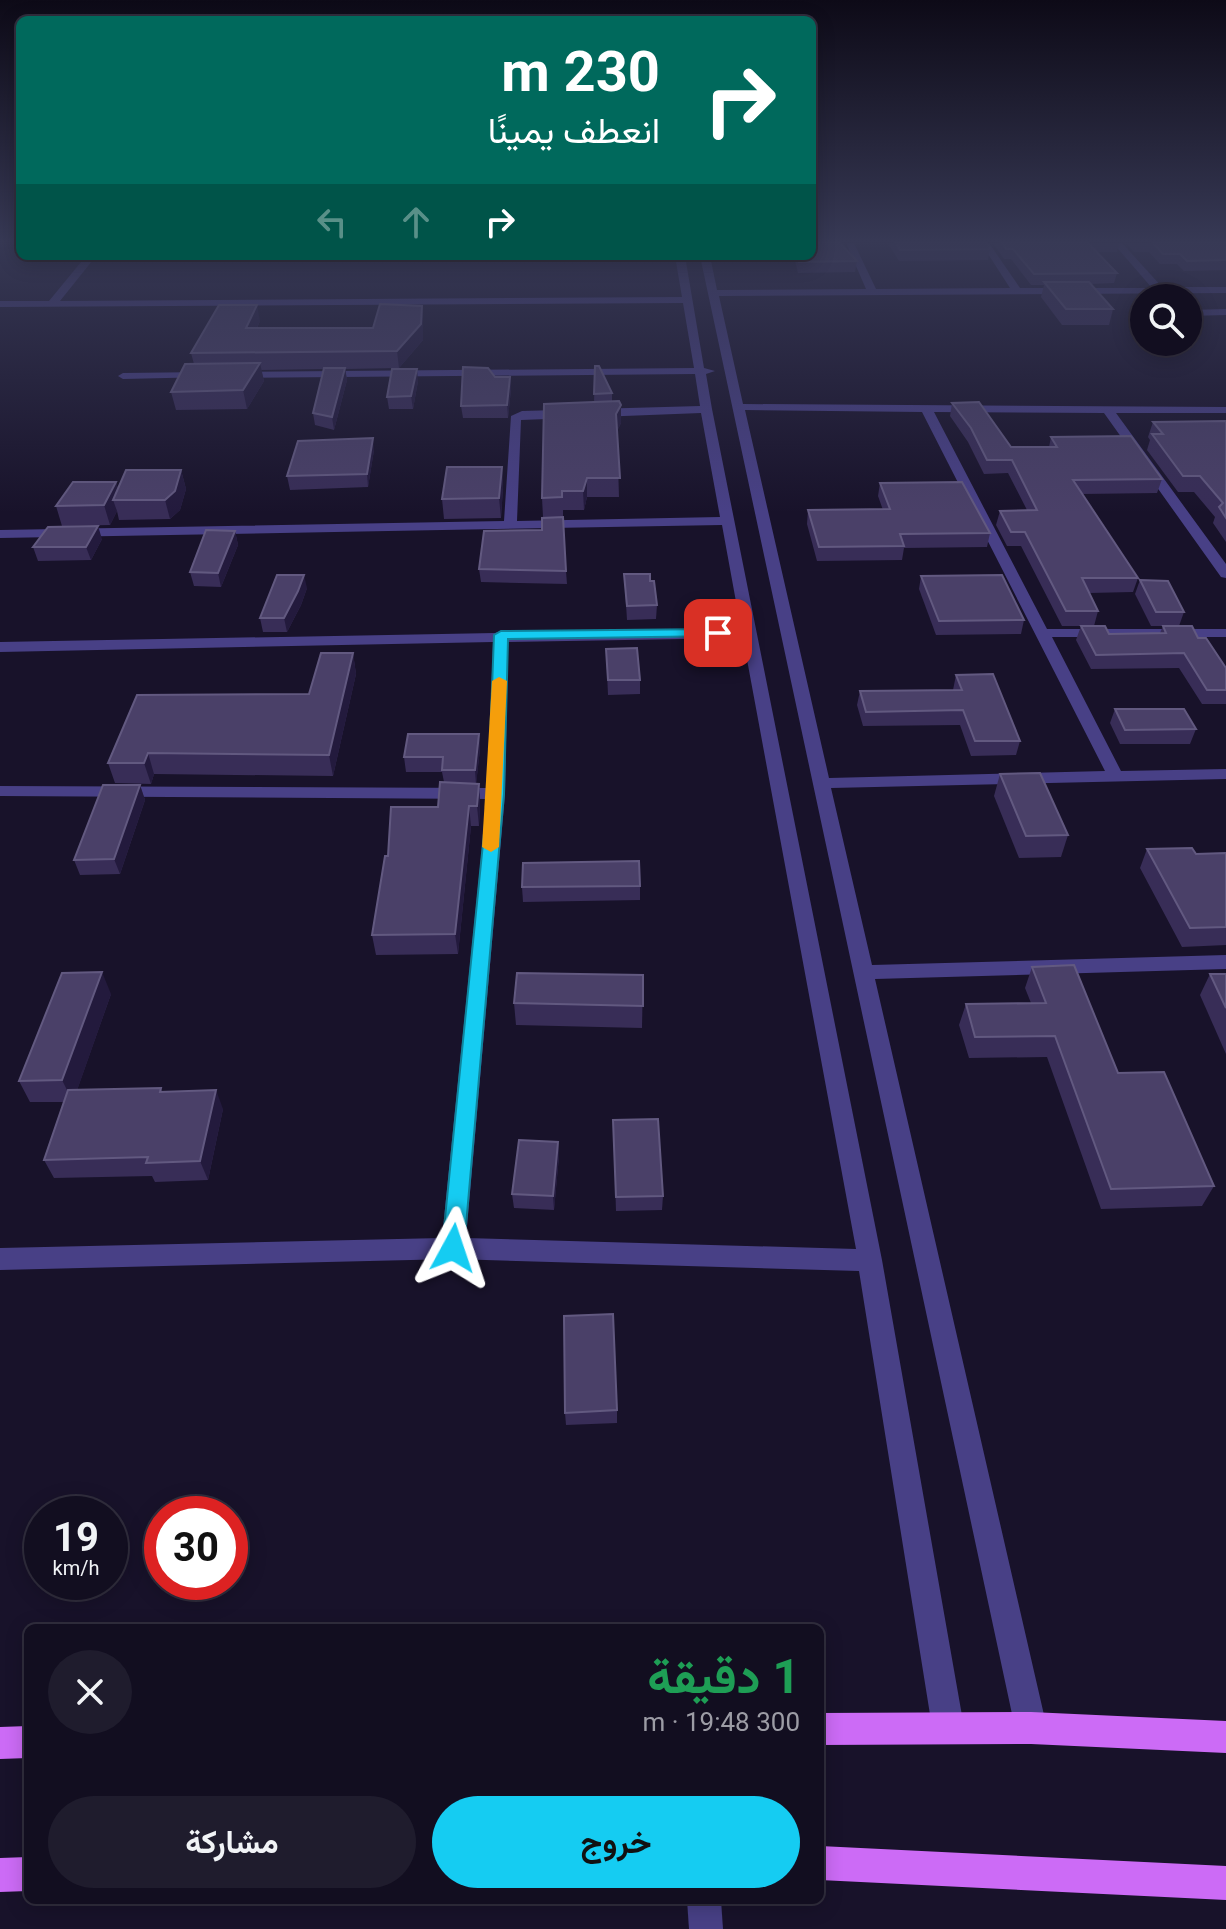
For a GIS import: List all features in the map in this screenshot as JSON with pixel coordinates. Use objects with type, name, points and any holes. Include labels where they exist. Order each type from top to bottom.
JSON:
[{"type":"main road","points":[[824,1729],[1031,1728],[1226,1737]]},
{"type":"main road","points":[[0,1743],[24,1742]]},
{"type":"main road","points":[[824,1863],[1226,1883]]},
{"type":"main road","points":[[0,1875],[24,1874]]},
{"type":"street","points":[[693,333],[870,1260],[948,1727]]},
{"type":"street","points":[[722,333],[1031,1728]]},
{"type":"street","points":[[232,375],[730,371]]},
{"type":"street","points":[[123,376],[217,375]]},
{"type":"street","points":[[739,407],[1226,410]]},
{"type":"street","points":[[510,525],[515,418],[522,414],[706,409]]},
{"type":"street","points":[[927,410],[1115,775]]},
{"type":"street","points":[[1109,411],[1226,574]]},
{"type":"street","points":[[0,534],[729,521]]},
{"type":"street","points":[[0,647],[501,635],[749,633]]},
{"type":"street","points":[[1041,633],[1226,633]]},
{"type":"street","points":[[453,1248],[496,794],[501,635]]},
{"type":"street","points":[[823,783],[1226,774]]},
{"type":"street","points":[[0,791],[402,791],[496,794]]},
{"type":"street","points":[[864,972],[1226,962]]},
{"type":"street","points":[[0,1259],[453,1248],[870,1260]]},
{"type":"street","points":[[704,1904],[706,1929]]},
{"type":"building","points":[[203,333],[413,333],[397,351],[191,353]]},
{"type":"building","points":[[260,363],[243,390],[171,392],[185,364]]},
{"type":"building","points":[[595,366],[599,366],[612,393],[594,394]]},
{"type":"building","points":[[463,367],[488,368],[495,377],[510,377],[507,405],[461,406]]},
{"type":"building","points":[[324,368],[345,368],[332,417],[313,413]]},
{"type":"building","points":[[392,369],[417,369],[411,396],[387,397]]},
{"type":"building","points":[[619,401],[621,405],[616,414],[620,478],[587,478],[583,491],[562,491],[562,497],[542,498],[544,404]]},
{"type":"building","points":[[979,402],[1011,447],[1057,447],[1051,437],[1131,436],[1162,479],[1073,480],[1138,578],[1082,578],[1098,611],[1066,611],[1025,532],[1011,532],[1000,511],[1037,510],[1012,460],[987,460],[971,428],[952,403]]},
{"type":"building","points":[[1226,421],[1226,518],[1219,507],[1223,503],[1200,476],[1183,476],[1152,434],[1163,434],[1153,422]]},
{"type":"building","points":[[373,438],[367,474],[287,476],[298,441]]},
{"type":"building","points":[[447,467],[502,467],[499,498],[442,499]]},
{"type":"building","points":[[126,470],[181,470],[175,491],[165,500],[113,500]]},
{"type":"building","points":[[73,482],[116,482],[104,505],[56,506]]},
{"type":"building","points":[[962,482],[990,533],[900,534],[904,546],[819,547],[808,510],[890,509],[880,483]]},
{"type":"building","points":[[563,517],[566,571],[479,569],[484,531],[542,530],[542,518]]},
{"type":"building","points":[[98,526],[86,547],[33,547],[48,527]]},
{"type":"building","points":[[206,530],[235,531],[218,573],[190,572]]},
{"type":"building","points":[[624,574],[650,574],[657,605],[627,606]]},
{"type":"building","points":[[277,575],[304,575],[284,618],[260,618]]},
{"type":"building","points":[[1002,575],[1024,620],[939,621],[921,576]]},
{"type":"building","points":[[1140,580],[1168,581],[1184,612],[1156,612]]},
{"type":"building","points":[[1081,626],[1105,626],[1109,634],[1166,633],[1163,626],[1192,626],[1198,638],[1206,638],[1226,668],[1226,690],[1207,690],[1184,653],[1096,655]]},
{"type":"building","points":[[637,648],[640,680],[608,680],[606,649]]},
{"type":"building","points":[[321,653],[353,653],[329,755],[148,753],[144,763],[108,763],[137,695],[309,694]]},
{"type":"building","points":[[993,674],[1020,741],[975,741],[963,710],[866,712],[860,691],[962,690],[956,675]]},
{"type":"building","points":[[1115,709],[1184,709],[1196,729],[1125,730]]},
{"type":"building","points":[[408,734],[479,734],[475,770],[442,770],[443,757],[404,757]]},
{"type":"building","points":[[1040,773],[1068,835],[1026,836],[1000,774]]},
{"type":"building","points":[[440,782],[479,784],[477,806],[469,806],[455,934],[372,935],[385,856],[388,856],[391,807],[438,807]]},
{"type":"building","points":[[103,785],[140,785],[114,859],[74,860]]},
{"type":"building","points":[[1192,848],[1196,854],[1226,853],[1226,927],[1190,928],[1147,849]]},
{"type":"building","points":[[639,861],[640,886],[522,887],[523,863]]},
{"type":"building","points":[[1074,965],[1118,1073],[1164,1072],[1214,1186],[1111,1189],[1055,1036],[975,1037],[966,1004],[1046,1003],[1032,967]]},
{"type":"building","points":[[102,972],[62,1080],[19,1081],[62,973]]},
{"type":"building","points":[[517,973],[643,975],[643,1006],[514,1003]]},
{"type":"building","points":[[1210,974],[1226,974],[1226,1008]]},
{"type":"building","points":[[161,1088],[160,1092],[216,1090],[200,1161],[146,1163],[148,1157],[44,1160],[68,1090]]},
{"type":"building","points":[[658,1119],[663,1196],[616,1197],[613,1120]]},
{"type":"building","points":[[519,1140],[558,1142],[553,1196],[512,1194]]},
{"type":"building","points":[[613,1314],[617,1410],[565,1413],[564,1316]]},
{"type":"slow traffic","points":[[491,847],[496,794],[499,681]]},
{"type":"route","points":[[453,1248],[496,794],[501,635],[718,633]]}]
